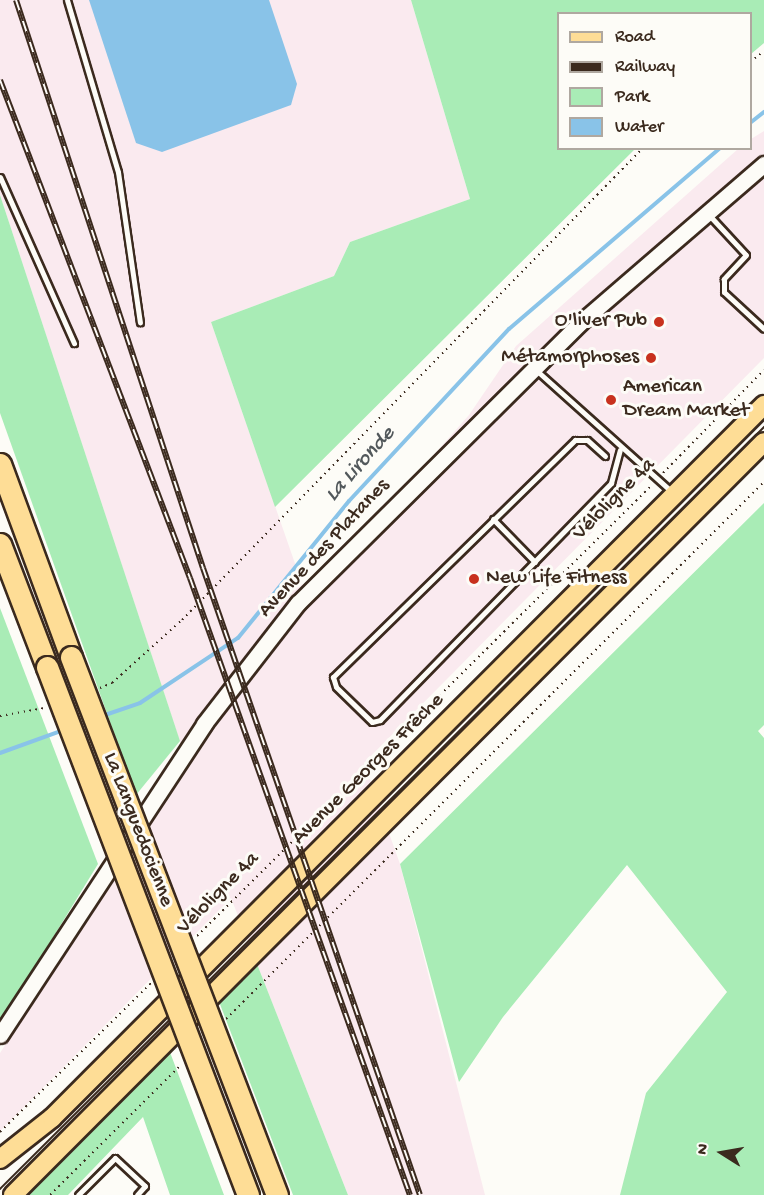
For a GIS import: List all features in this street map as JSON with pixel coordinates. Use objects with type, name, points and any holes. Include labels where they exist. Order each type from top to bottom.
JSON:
[{"type":"highway","name":"La Languedocienne","points":[[0,464],[71,657],[277,1195]]},
{"type":"highway","name":"La Languedocienne","points":[[0,544],[248,1195]]},
{"type":"main road","name":"Avenue Georges Frêche","points":[[0,1160],[52,1118],[764,405]]},
{"type":"main road","points":[[13,1195],[764,442]]},
{"type":"street","name":"Avenue des Platanes","points":[[0,1035],[204,724],[298,603],[623,283],[764,165]]},
{"type":"lane","points":[[67,0],[118,172],[140,321]]},
{"type":"lane","points":[[0,177],[74,343]]},
{"type":"lane","points":[[708,213],[746,255],[724,279],[724,292],[764,329]]},
{"type":"lane","points":[[535,369],[620,450],[658,478],[674,495]]},
{"type":"lane","points":[[605,456],[587,440],[575,440],[333,677],[336,687],[372,722],[380,720],[611,483],[620,450]]},
{"type":"lane","points":[[493,519],[535,562]]},
{"type":"lane","points":[[0,556],[16,587]]},
{"type":"lane","points":[[78,1195],[115,1158],[145,1186],[137,1195]]},
{"type":"path","points":[[752,60],[764,51]]},
{"type":"path","points":[[93,690],[112,683],[182,620],[641,150]]},
{"type":"path","name":"Véloligne 4a","points":[[194,940],[764,370]]},
{"type":"path","points":[[221,1025],[764,482]]},
{"type":"path","points":[[0,716],[53,705]]},
{"type":"path","points":[[0,1132],[152,981]]},
{"type":"path","points":[[50,1195],[187,1059]]},
{"type":"shaded area","points":[[0,0],[411,0],[470,199],[350,242],[334,276],[211,322],[307,598],[469,415],[516,346],[737,150],[752,150],[752,138],[764,131],[764,358],[364,763],[400,864],[485,1195],[348,1195],[231,898],[0,1131],[0,1053],[187,763],[0,195]]},
{"type":"green space","points":[[411,0],[764,0],[764,43],[752,53],[752,12],[557,12],[557,150],[634,150],[275,507],[211,322],[334,276],[350,242],[470,199]]},
{"type":"green space","points":[[0,195],[180,741],[136,795],[0,413]]},
{"type":"green space","points":[[764,503],[764,725],[758,731],[764,738],[764,1195],[620,1195],[646,1093],[727,992],[627,865],[503,1017],[459,1082],[400,864]]},
{"type":"green space","points":[[0,608],[98,864],[0,1024]]},
{"type":"green space","points":[[257,964],[348,1195],[293,1195],[218,999]]},
{"type":"green space","points":[[168,1047],[224,1195],[170,1195],[143,1117],[68,1195],[20,1195]]},
{"type":"water","points":[[89,0],[269,0],[297,84],[291,105],[162,152],[136,143]]},
{"type":"waterway","name":"La Lironde","points":[[752,121],[764,112]]},
{"type":"waterway","name":"La Lironde","points":[[102,716],[140,703],[238,638],[349,501],[509,329],[718,150]]},
{"type":"waterway","name":"La Lironde","points":[[0,753],[64,730]]},
{"type":"tram line","points":[[0,1189],[764,427]]},
{"type":"railway","points":[[16,0],[203,568],[420,1195]]},
{"type":"railway","points":[[0,80],[190,578],[410,1195]]},
{"type":"place","name":"O'liver Pub","points":[[659,322]]},
{"type":"place","name":"Métamorphoses","points":[[651,358]]},
{"type":"place","name":"American Dream Market","points":[[611,400]]},
{"type":"place","name":"New Life Fitness","points":[[474,579]]}]
